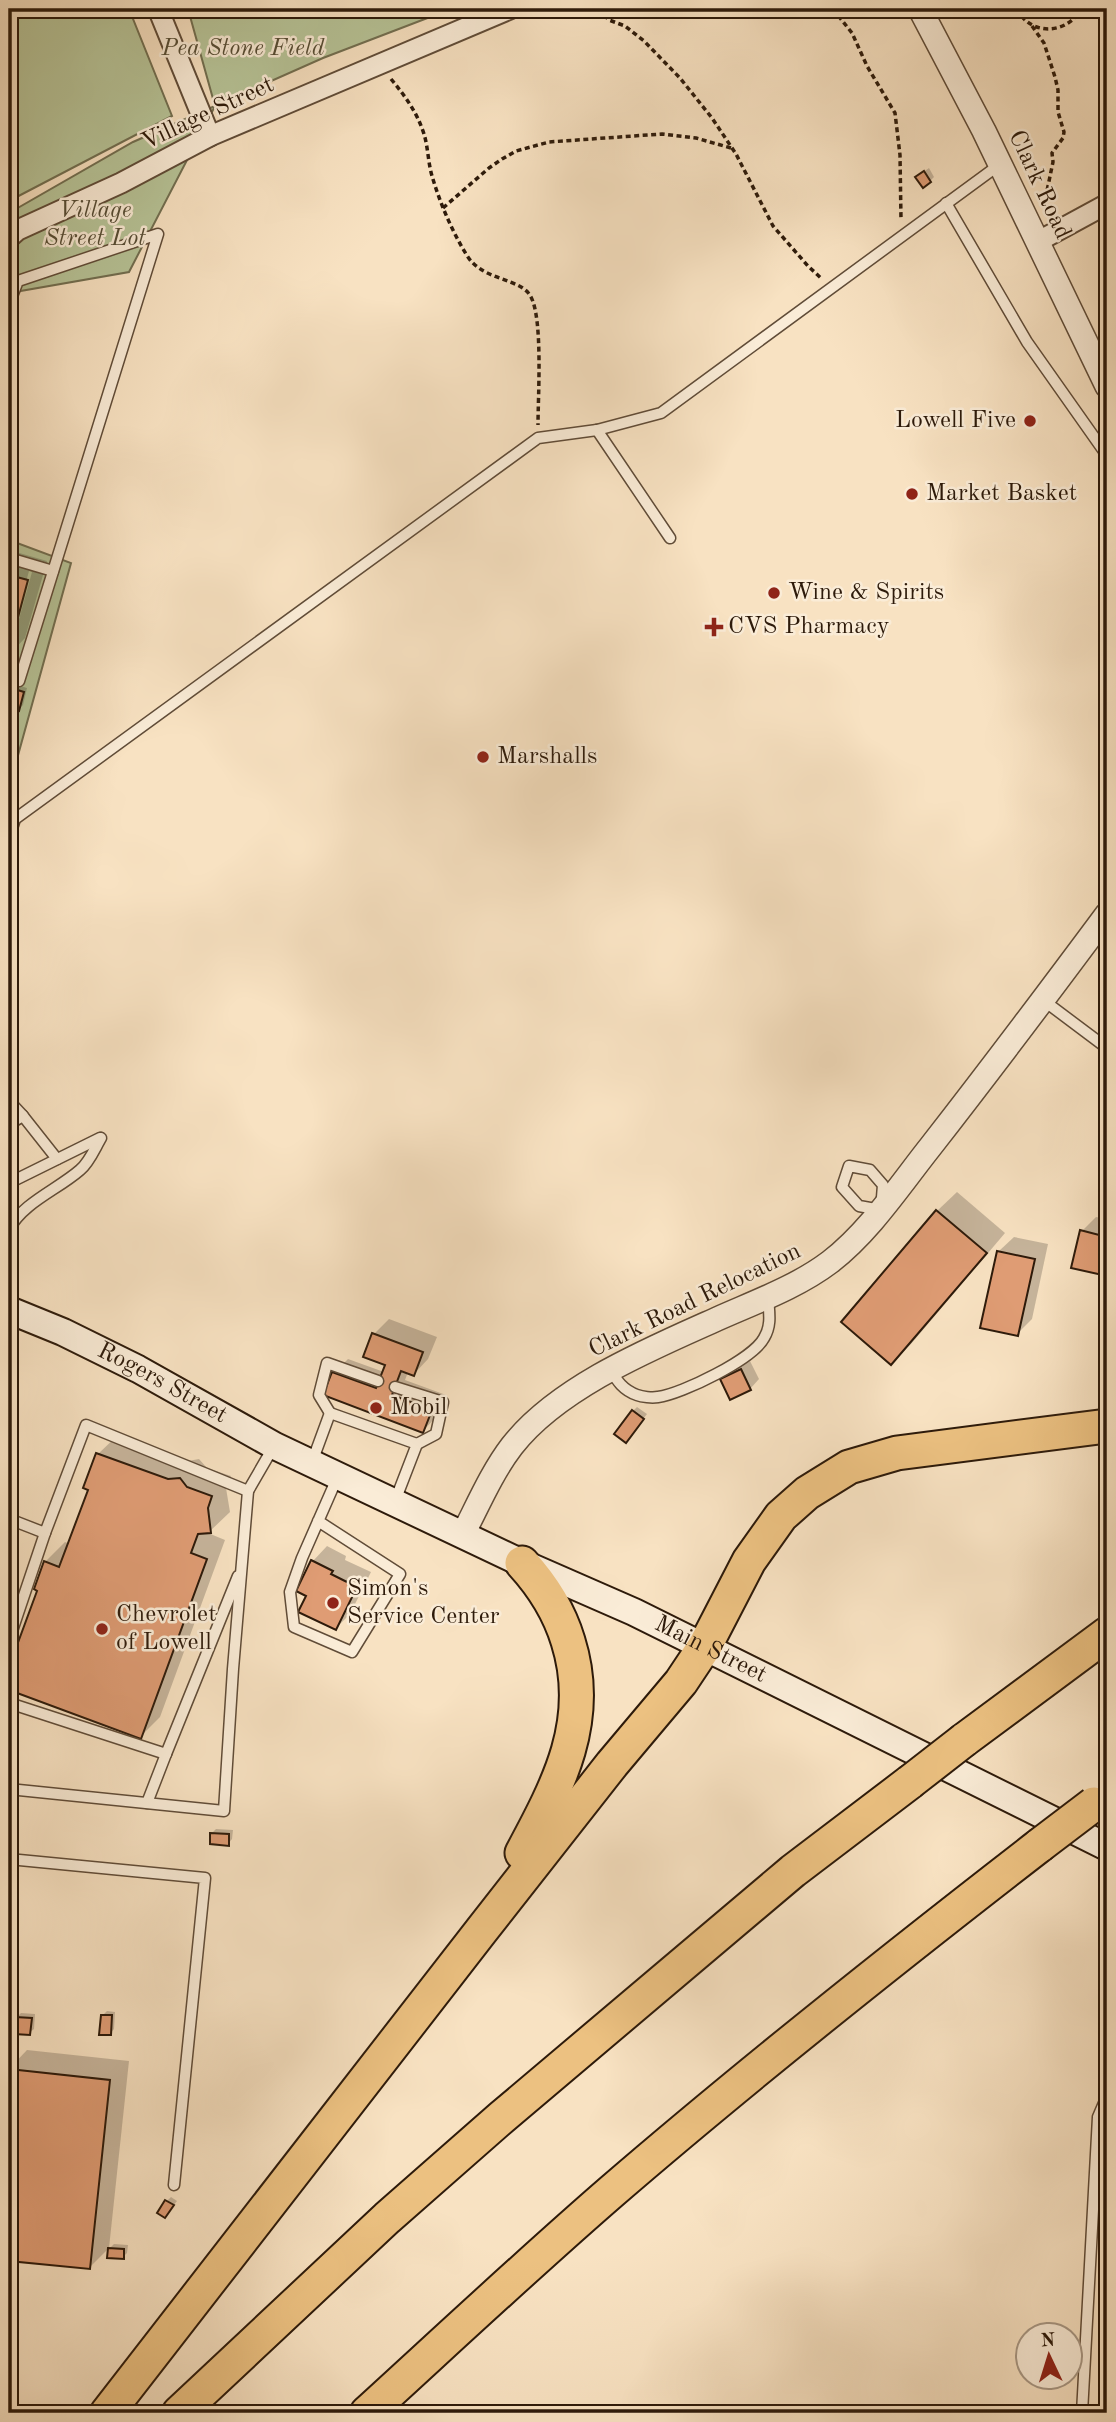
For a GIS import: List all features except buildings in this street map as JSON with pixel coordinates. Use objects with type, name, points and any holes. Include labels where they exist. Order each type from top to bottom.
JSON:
[{"type":"highway","points":[[107,2413],[481,1931],[681,1682],[705,1646],[749,1561],[781,1516],[807,1493],[849,1467],[897,1453],[1107,1426]]},
{"type":"highway","points":[[481,1931],[544,1812],[570,1748],[576,1717],[577,1673],[563,1625],[548,1596],[522,1563]]},
{"type":"highway","points":[[179,2413],[387,2218],[793,1871],[1107,1634]]},
{"type":"highway","points":[[367,2413],[528,2266],[704,2113],[900,1953],[1101,1799]]},
{"type":"main road","name":"Rogers Street","points":[[9,1310],[63,1332],[138,1369],[275,1446],[312,1462]]},
{"type":"main road","name":"Main Street","points":[[312,1462],[522,1563],[635,1612],[1107,1847]]},
{"type":"street","points":[[158,9],[210,136]]},
{"type":"street","name":"Village Street","points":[[9,239],[18,230],[121,183],[210,136],[510,9]]},
{"type":"street","name":"Clark Road","points":[[920,9],[1000,164],[1107,386]]},
{"type":"street","points":[[1037,242],[1107,204]]},
{"type":"street","name":"Clark Road Relocation","points":[[463,1534],[512,1447],[530,1426],[575,1391],[654,1347],[808,1277],[850,1244],[881,1210],[1107,914]]},
{"type":"lane","points":[[9,838],[15,819],[538,438],[597,430],[661,413],[1000,164]]},
{"type":"lane","points":[[946,203],[1027,342],[1106,454]]},
{"type":"lane","points":[[9,304],[18,281],[158,234],[19,681],[9,678]]},
{"type":"lane","points":[[597,430],[670,538]]},
{"type":"lane","points":[[9,558],[53,572]]},
{"type":"lane","points":[[1043,1000],[1107,1048]]},
{"type":"lane","points":[[9,1101],[57,1159]]},
{"type":"lane","points":[[9,1124],[23,1116]]},
{"type":"lane","points":[[9,1183],[100,1138],[83,1169],[36,1201],[15,1219],[9,1229]]},
{"type":"lane","points":[[849,1166],[870,1170],[883,1185],[881,1210],[859,1206],[842,1187],[849,1166]]},
{"type":"lane","points":[[611,1370],[620,1385],[637,1395],[656,1398],[679,1392],[748,1356],[763,1341],[770,1325],[768,1296]]},
{"type":"lane","points":[[378,1381],[327,1363],[319,1395],[330,1413],[417,1444]]},
{"type":"lane","points":[[394,1501],[417,1444],[436,1434],[443,1402],[395,1387]]},
{"type":"lane","points":[[312,1462],[330,1413]]},
{"type":"lane","points":[[9,1640],[44,1533],[86,1425],[248,1491]]},
{"type":"lane","points":[[9,1789],[224,1811],[248,1491],[275,1446]]},
{"type":"lane","points":[[318,1521],[400,1574],[352,1652],[294,1627],[290,1592],[302,1558],[318,1521],[338,1475]]},
{"type":"lane","points":[[9,1519],[44,1533]]},
{"type":"lane","points":[[147,1803],[242,1566]]},
{"type":"lane","points":[[9,1703],[166,1754]]},
{"type":"lane","points":[[9,1859],[205,1878],[174,2185]]},
{"type":"lane","points":[[1082,2413],[1098,2117],[1107,2096]]},
{"type":"path","points":[[598,9],[609,20],[631,30],[652,48],[712,118],[746,171],[773,226],[808,266],[832,287]]},
{"type":"path","points":[[833,9],[852,33],[867,66],[895,113],[900,155],[901,236]]},
{"type":"path","points":[[1017,9],[1024,21],[1045,29],[1058,27],[1076,18],[1081,9]]},
{"type":"path","points":[[1032,26],[1044,43],[1055,77],[1058,112],[1065,132],[1052,153],[1053,162],[1037,242]]},
{"type":"path","points":[[378,64],[408,99],[416,116],[424,134],[432,174],[443,208],[468,258],[488,275],[520,286],[531,296],[538,337],[538,438]]},
{"type":"path","points":[[443,208],[489,167],[516,151],[549,142],[662,134],[696,138],[731,148]]},
{"type":"green space","points":[[9,9],[129,9],[172,116],[9,201]]},
{"type":"green space","name":"Pea Stone Field","points":[[188,9],[451,9],[323,58],[215,106]]},
{"type":"green space","name":"Village Street Lot","points":[[215,106],[129,272],[9,293],[9,213],[133,142]]},
{"type":"green space","points":[[9,540],[71,563],[9,788]]},
{"type":"place","name":"Lowell Five","points":[[1030,421]]},
{"type":"place","name":"Market Basket","points":[[912,494]]},
{"type":"place","name":"Wine & Spirits","points":[[774,593]]},
{"type":"place","name":"CVS Pharmacy","points":[[714,627]]},
{"type":"place","name":"Marshalls","points":[[483,757]]},
{"type":"place","name":"Mobil","points":[[376,1408]]},
{"type":"place","name":"Simon's Service Center","points":[[333,1603]]},
{"type":"place","name":"Chevrolet of Lowell","points":[[102,1629]]}]
